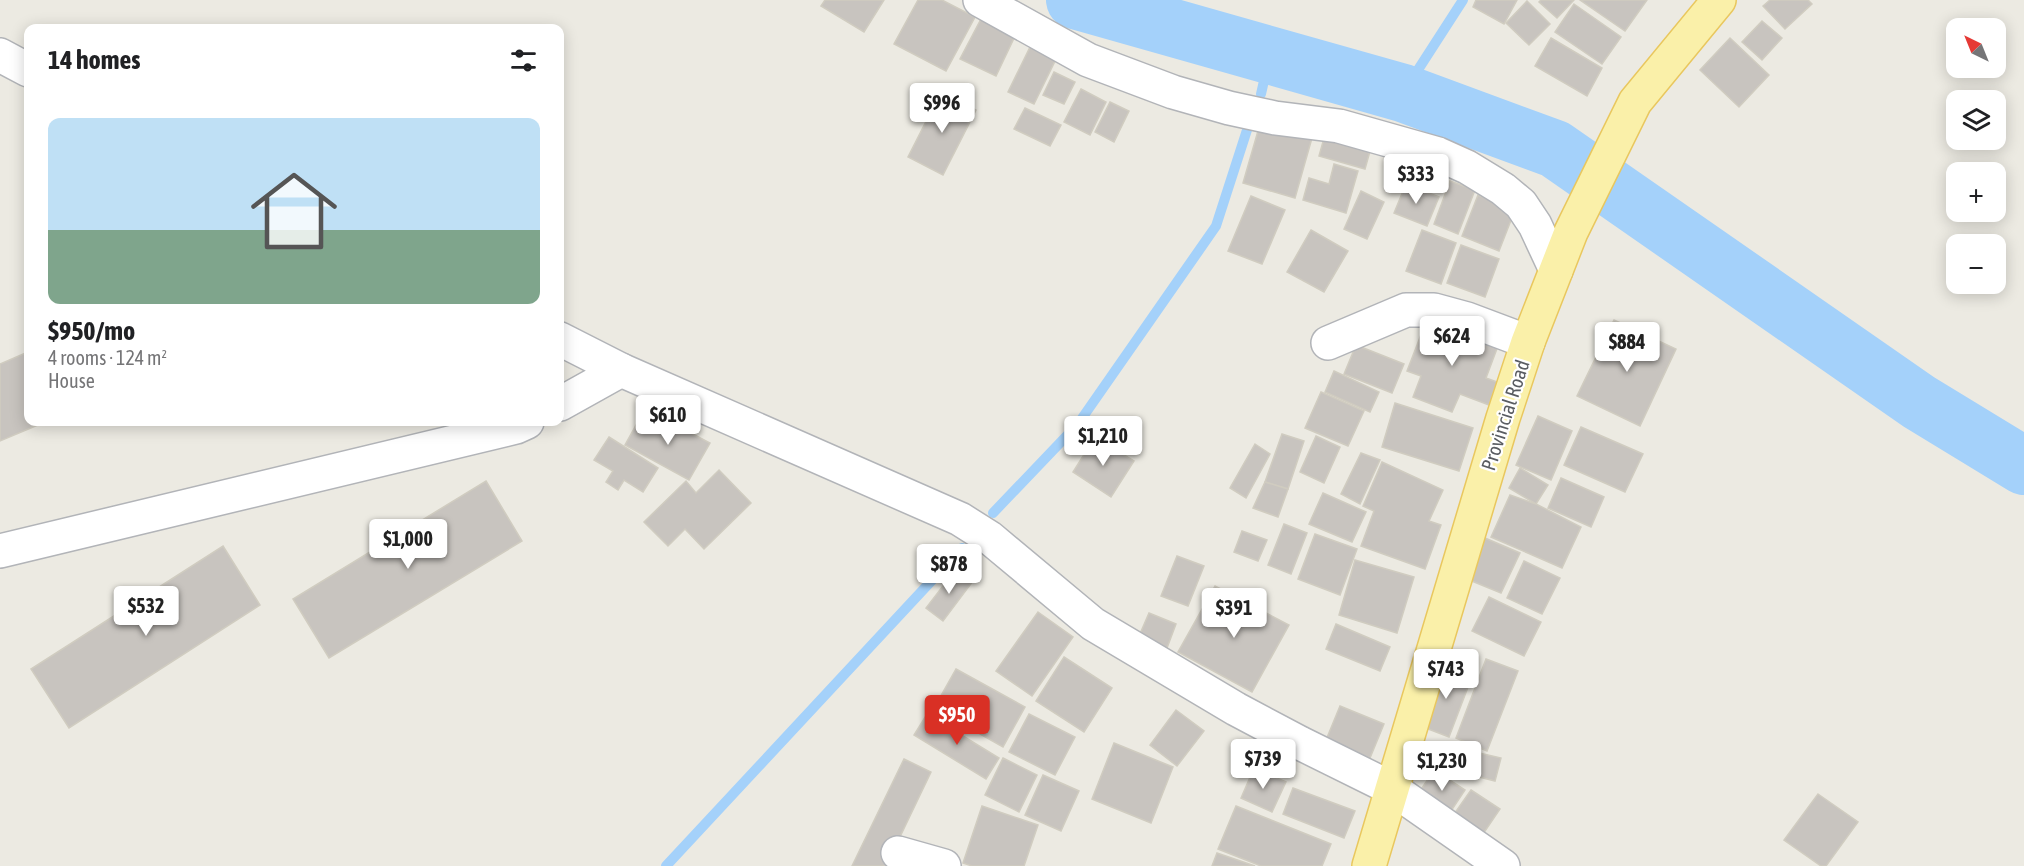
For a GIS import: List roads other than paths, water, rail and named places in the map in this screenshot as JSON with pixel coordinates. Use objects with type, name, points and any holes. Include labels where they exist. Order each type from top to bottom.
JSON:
[{"type":"main road","name":"Provincial Road","points":[[1369,866],[1503,418],[1528,342],[1570,232],[1635,102],[1719,0]]},
{"type":"street","points":[[980,0],[1088,60],[1173,92],[1275,118],[1339,126],[1438,154],[1467,167],[1503,189],[1521,204],[1535,225],[1556,270]]},
{"type":"street","points":[[0,56],[24,68]]},
{"type":"street","points":[[1328,343],[1406,310],[1434,310],[1467,319],[1528,342]]},
{"type":"street","points":[[564,341],[621,370],[960,519],[990,538],[1093,624],[1236,709],[1391,788],[1503,866]]},
{"type":"street","points":[[564,402],[621,370]]},
{"type":"street","points":[[0,552],[518,426]]},
{"type":"street","points":[[898,853],[944,866]]},
{"type":"waterway","points":[[1075,0],[1403,93],[1555,149],[1919,402],[2024,466]]},
{"type":"waterway","points":[[1403,93],[1463,0]]},
{"type":"waterway","points":[[1261,94],[1270,54]]},
{"type":"waterway","points":[[993,513],[1078,424],[1216,226],[1247,130]]},
{"type":"waterway","points":[[666,866],[962,548]]}]
